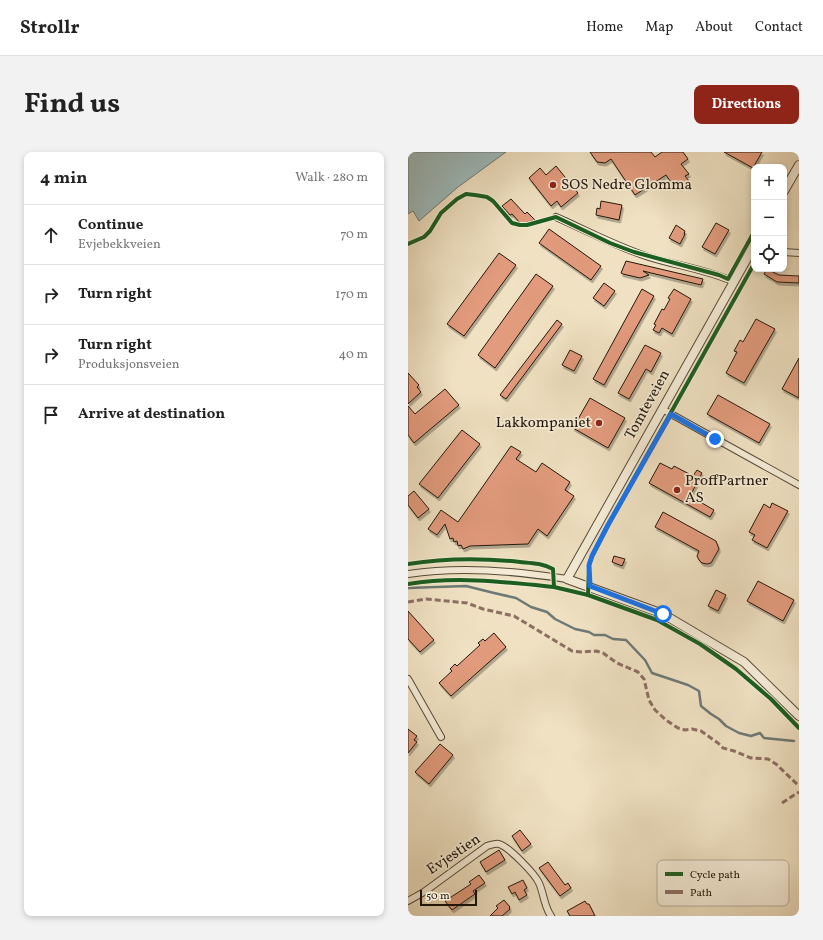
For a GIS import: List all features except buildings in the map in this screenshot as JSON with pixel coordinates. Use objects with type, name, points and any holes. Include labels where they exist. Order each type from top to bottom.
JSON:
[{"type":"street","points":[[787,186],[799,164]]},
{"type":"street","points":[[556,218],[634,252],[719,275],[734,282]]},
{"type":"street","name":"Tomteveien","points":[[567,579],[751,251]]},
{"type":"street","points":[[787,252],[799,253]]},
{"type":"street","points":[[662,408],[799,485]]},
{"type":"street","points":[[408,574],[434,571],[485,570],[516,572],[567,579],[663,614],[744,662],[799,716]]},
{"type":"street","points":[[408,679],[441,737]]},
{"type":"street","name":"Evjestien","points":[[408,901],[424,892],[487,846],[498,844],[505,847],[534,874],[539,884],[546,909],[550,916]]},
{"type":"water","points":[[408,152],[506,152],[458,187],[419,221],[413,211],[408,214]]},
{"type":"waterway","points":[[408,588],[466,586],[516,598],[531,607],[547,612],[555,619],[575,629],[589,632],[594,635],[605,635],[613,639],[626,640],[645,660],[652,673],[688,685],[699,691],[701,706],[726,726],[739,733],[751,736],[760,733],[764,738],[794,741]]},
{"type":"marked path","points":[[408,602],[426,599],[467,603],[483,609],[514,616],[572,651],[596,651],[603,653],[617,663],[638,672],[644,679],[649,700],[655,710],[666,720],[678,728],[701,731],[723,748],[751,758],[768,759],[776,764],[799,786]]},
{"type":"marked path","points":[[782,803],[799,792]]},
{"type":"cycle path","points":[[408,244],[424,237],[430,231],[441,213],[457,199],[466,194],[487,197],[493,201],[512,223],[527,225],[556,217],[610,243],[634,252],[719,275],[728,279],[752,236]]},
{"type":"cycle path","points":[[588,595],[589,565],[592,556],[751,269]]},
{"type":"cycle path","points":[[408,564],[478,559],[541,564],[549,567],[553,569],[554,587],[588,595],[657,620],[700,644],[736,669],[771,699],[799,728]]},
{"type":"cycle path","points":[[408,584],[444,580],[463,580],[554,587]]},
{"type":"place","name":"SOS Nedre Glomma","points":[[553,185]]},
{"type":"place","name":"Lakkompaniet","points":[[599,423]]},
{"type":"place","name":"ProffPartner AS","points":[[677,490]]},
{"type":"route","points":[[663,614],[590,586],[589,565],[608,525],[671,414],[715,439]]}]
